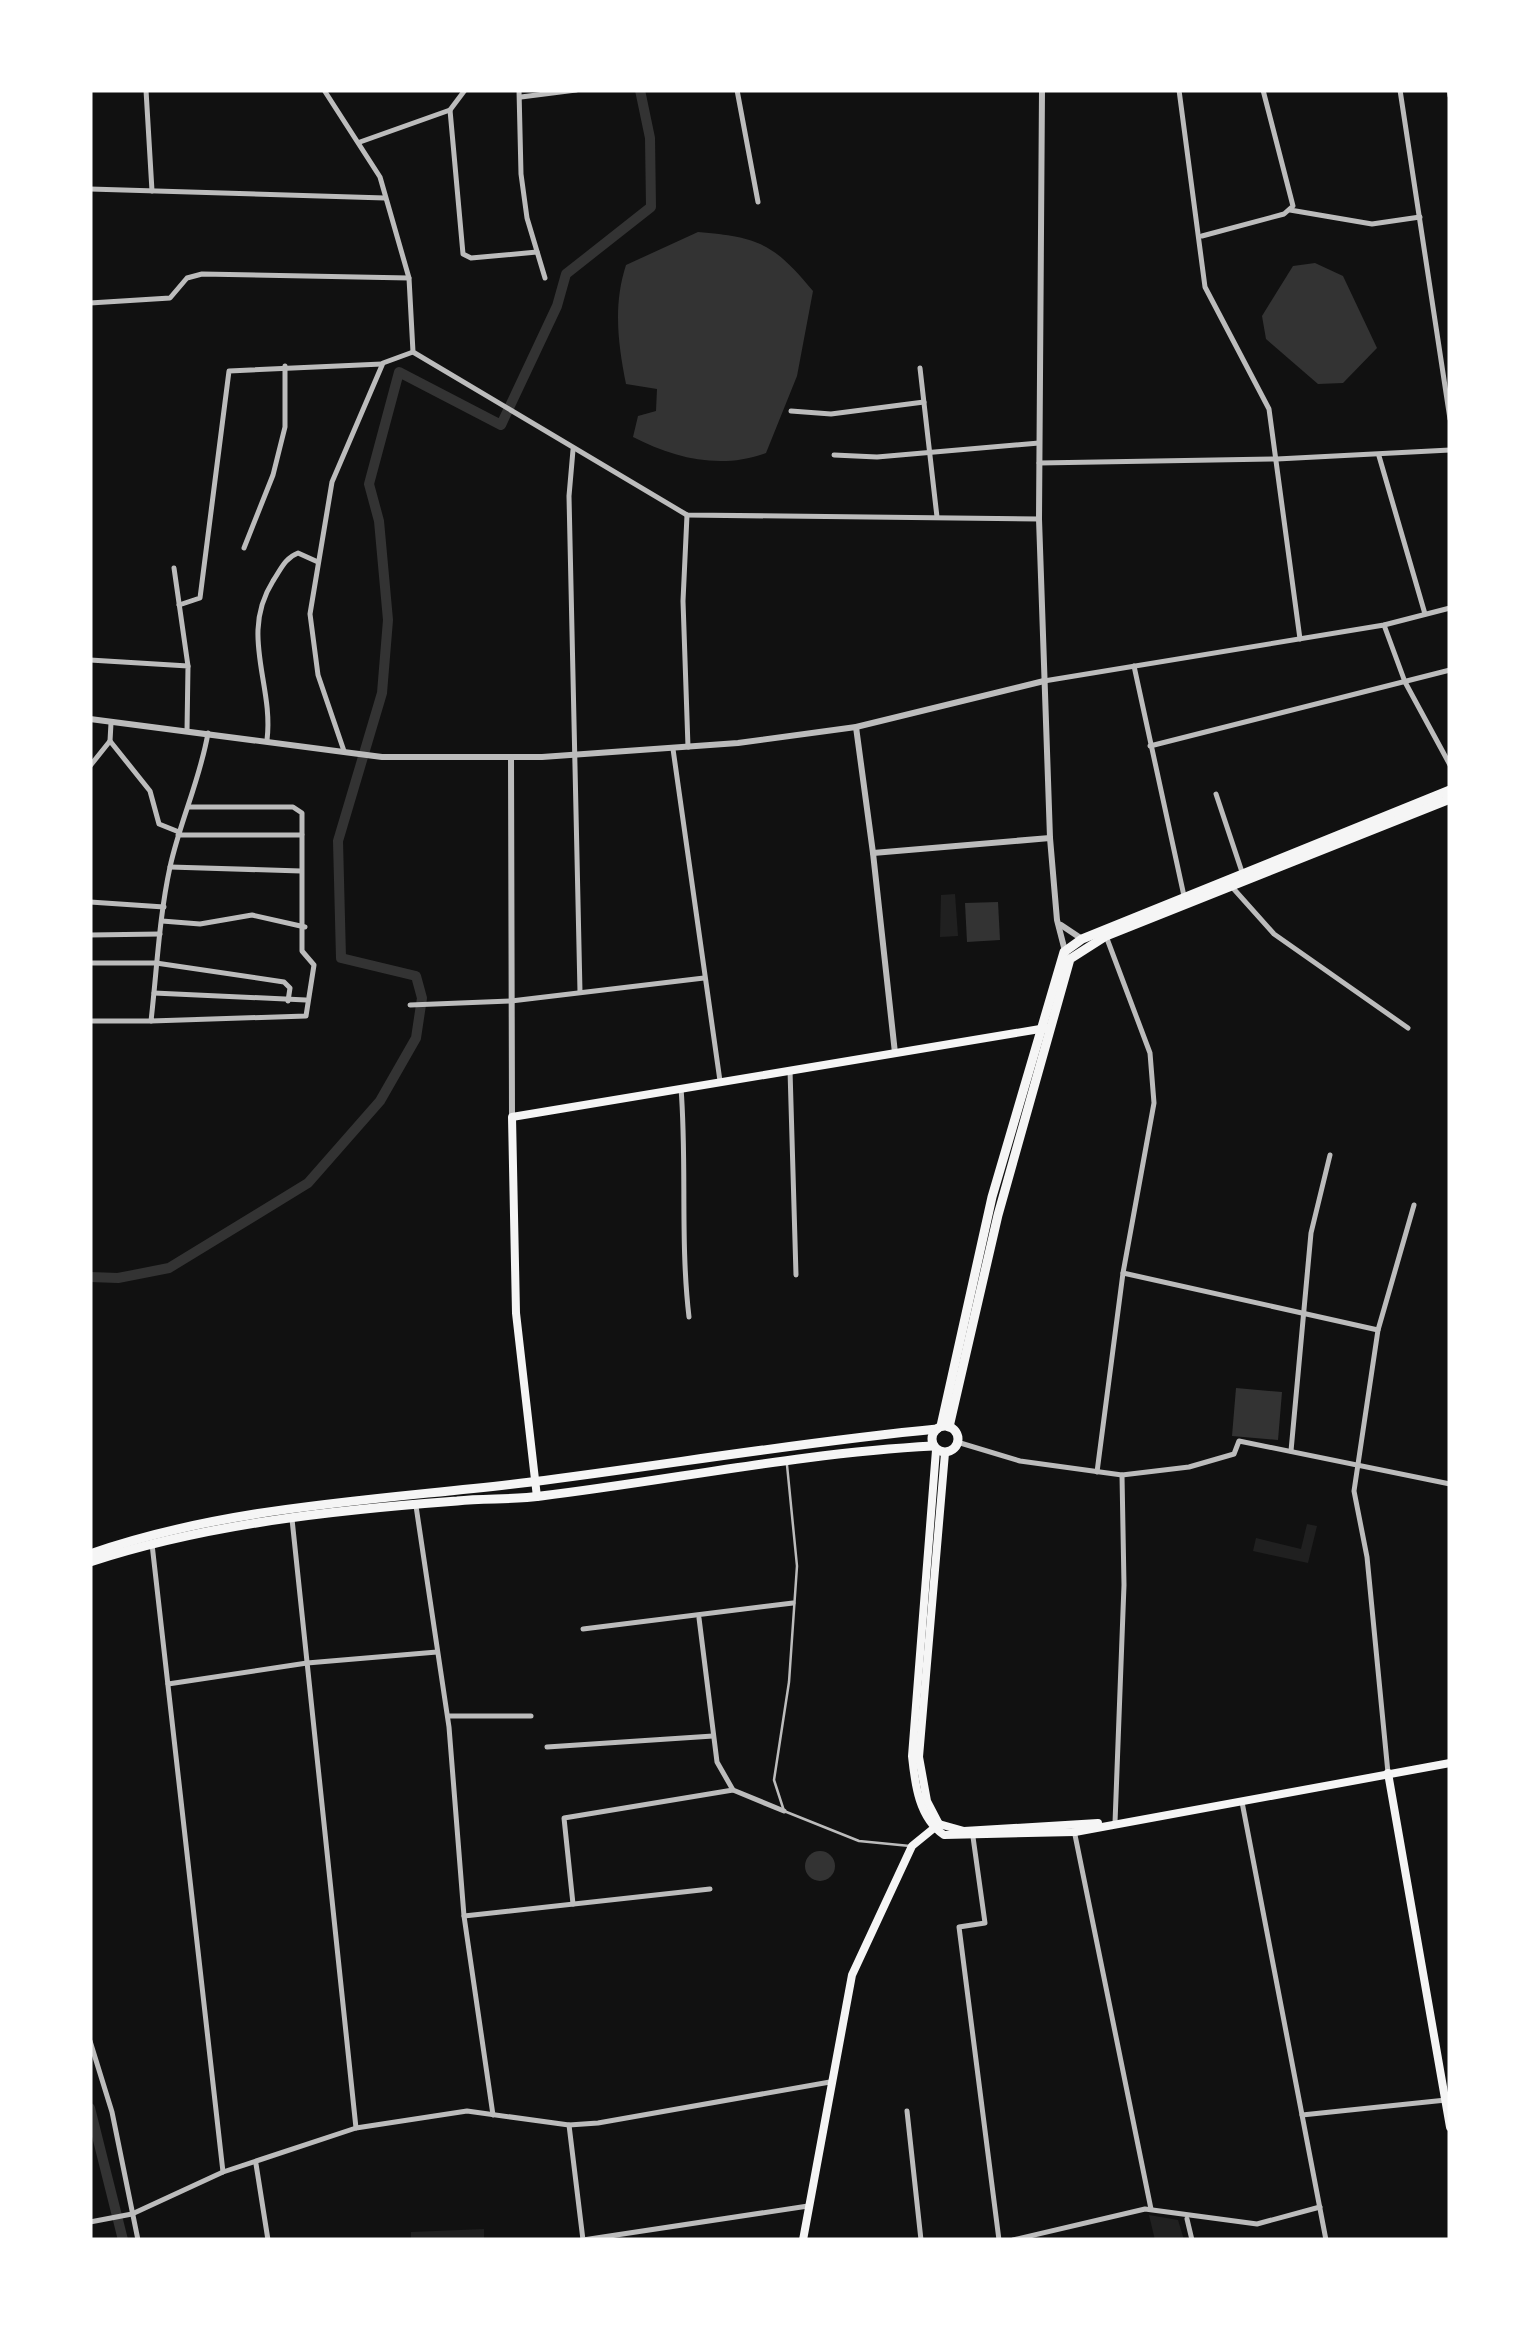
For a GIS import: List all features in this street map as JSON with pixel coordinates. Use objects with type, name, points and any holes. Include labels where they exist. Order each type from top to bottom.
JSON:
[{"type":"highway","points":[[1243,876],[1450,790]]},
{"type":"highway","points":[[1067,956],[1230,881],[1450,799]]},
{"type":"highway","points":[[938,1450],[1067,956],[1082,940],[1184,896],[1230,881]]},
{"type":"highway","points":[[90,1554],[152,1537],[291,1516],[785,1444],[942,1427],[958,1442],[938,1450],[787,1460],[536,1497],[291,1516]]},
{"type":"highway","points":[[90,1562],[152,1537]]},
{"type":"main road","points":[[536,1497],[516,1313],[512,1117],[1046,1028]]},
{"type":"main road","points":[[938,1450],[920,1757],[927,1801],[936,1826],[944,1835],[972,1837],[1115,1823],[1450,1763]]},
{"type":"main road","points":[[1388,1773],[1450,2127]]},
{"type":"main road","points":[[803,2240],[852,1975],[912,1846],[936,1826],[964,1830],[1074,1828]]},
{"type":"street","points":[[146,90],[152,191]]},
{"type":"street","points":[[324,90],[380,177],[409,278],[413,352]]},
{"type":"street","points":[[360,142],[450,110],[465,90]]},
{"type":"street","points":[[545,278],[521,174],[520,93],[576,90]]},
{"type":"street","points":[[737,90],[758,202]]},
{"type":"street","points":[[1042,90],[1039,519],[1050,838],[1058,920],[1067,956]]},
{"type":"street","points":[[1179,90],[1207,296],[1266,399],[1300,640]]},
{"type":"street","points":[[1263,90],[1293,200],[1290,210]]},
{"type":"street","points":[[1400,90],[1450,420]]},
{"type":"street","points":[[450,110],[463,254],[472,258],[538,252]]},
{"type":"street","points":[[90,189],[385,198]]},
{"type":"street","points":[[1201,236],[1290,210],[1372,224],[1420,217]]},
{"type":"street","points":[[90,304],[170,298],[187,278],[202,274],[409,278]]},
{"type":"street","points":[[179,605],[200,598],[227,374],[237,367],[382,364],[413,352]]},
{"type":"street","points":[[413,352],[687,515],[1039,519]]},
{"type":"street","points":[[344,751],[312,641],[318,562],[332,482],[382,364]]},
{"type":"street","points":[[244,548],[273,475],[286,428],[285,366]]},
{"type":"street","points":[[920,368],[937,518]]},
{"type":"street","points":[[792,410],[851,412],[924,402]]},
{"type":"street","points":[[834,456],[1039,443]]},
{"type":"street","points":[[573,449],[569,496],[578,754],[580,992]]},
{"type":"street","points":[[1039,463],[1380,456],[1450,450]]},
{"type":"street","points":[[1380,456],[1425,614]]},
{"type":"street","points":[[687,515],[682,601],[688,747]]},
{"type":"street","points":[[268,740],[270,714],[258,670],[258,620],[266,592],[288,557],[298,553],[318,562]]},
{"type":"street","points":[[174,568],[188,666],[187,731]]},
{"type":"street","points":[[90,720],[382,757],[511,757],[673,749],[856,727],[1044,681],[1384,626],[1450,608]]},
{"type":"street","points":[[1384,626],[1406,682],[1450,765]]},
{"type":"street","points":[[90,660],[188,666]]},
{"type":"street","points":[[1134,666],[1184,896]]},
{"type":"street","points":[[1150,746],[1450,670]]},
{"type":"street","points":[[90,766],[110,741],[111,723]]},
{"type":"street","points":[[856,727],[895,1052]]},
{"type":"street","points":[[151,1021],[170,867],[208,733]]},
{"type":"street","points":[[110,741],[150,791],[159,824],[179,834],[302,835]]},
{"type":"street","points":[[673,749],[720,1082]]},
{"type":"street","points":[[511,757],[512,1117]]},
{"type":"street","points":[[1216,794],[1243,876]]},
{"type":"street","points":[[90,1021],[304,1017],[314,965],[302,951],[302,813],[293,808],[189,807]]},
{"type":"street","points":[[873,852],[1050,838]]},
{"type":"street","points":[[170,867],[301,871]]},
{"type":"street","points":[[1230,881],[1274,934],[1408,1028]]},
{"type":"street","points":[[90,902],[164,907]]},
{"type":"street","points":[[162,920],[200,924],[252,915],[305,927]]},
{"type":"street","points":[[1058,920],[1064,931],[1082,940]]},
{"type":"street","points":[[90,935],[160,934]]},
{"type":"street","points":[[1097,1472],[1123,1273],[1154,1103],[1154,1071],[1136,1006],[1106,936]]},
{"type":"street","points":[[90,963],[156,963],[284,982],[290,988],[288,1001]]},
{"type":"street","points":[[410,1005],[511,1000],[704,978]]},
{"type":"street","points":[[154,994],[307,1000]]},
{"type":"street","points":[[790,1070],[796,1276]]},
{"type":"street","points":[[680,1088],[686,1154],[683,1269],[689,1317]]},
{"type":"street","points":[[1291,1451],[1311,1233],[1330,1155]]},
{"type":"street","points":[[1388,1773],[1367,1557],[1354,1491],[1378,1330],[1414,1205]]},
{"type":"street","points":[[1123,1273],[1378,1330]]},
{"type":"street","points":[[958,1442],[1020,1461],[1122,1475],[1234,1454],[1240,1441],[1450,1484]]},
{"type":"street","points":[[1115,1823],[1124,1585],[1122,1475]]},
{"type":"street","points":[[416,1506],[448,1716],[464,1916],[493,2116]]},
{"type":"street","points":[[291,1516],[356,2128]]},
{"type":"street","points":[[152,1537],[223,2172]]},
{"type":"street","points":[[584,1628],[698,1618],[793,1603]]},
{"type":"street","points":[[698,1618],[717,1762],[733,1790]]},
{"type":"street","points":[[168,1684],[307,1663],[437,1652]]},
{"type":"street","points":[[448,1716],[531,1716]]},
{"type":"street","points":[[546,1747],[714,1736]]},
{"type":"street","points":[[573,1904],[564,1818],[733,1790],[784,1811]]},
{"type":"street","points":[[1242,1802],[1326,2240]]},
{"type":"street","points":[[1074,1828],[1151,2210]]},
{"type":"street","points":[[972,1837],[985,1924],[960,1928],[999,2240]]},
{"type":"street","points":[[464,1916],[710,1888]]},
{"type":"street","points":[[90,2040],[112,2112],[138,2240]]},
{"type":"street","points":[[93,2222],[132,2214],[223,2172],[356,2128],[467,2111],[569,2125],[830,2082]]},
{"type":"street","points":[[1302,2115],[1448,2106]]},
{"type":"street","points":[[907,2110],[921,2240]]},
{"type":"street","points":[[569,2125],[583,2240],[809,2206]]},
{"type":"street","points":[[256,2164],[268,2240]]},
{"type":"street","points":[[1013,2240],[1151,2210],[1186,2218],[1258,2224],[1320,2207]]},
{"type":"street","points":[[1186,2218],[1192,2240]]},
{"type":"lane","points":[[787,1460],[797,1566],[789,1682],[774,1780],[784,1811],[859,1842],[912,1846]]},
{"type":"shaded area","points":[[698,232],[751,240],[764,246],[787,263],[813,291],[797,376],[766,453],[749,458],[715,461],[681,456],[633,437],[638,416],[656,411],[657,389],[626,384],[618,324],[626,265]]},
{"type":"shaded area","points":[[1315,263],[1343,276],[1377,348],[1343,383],[1318,384],[1266,339],[1262,316],[1293,266]]},
{"type":"shaded area","points":[[955,894],[958,936],[940,937],[941,895]]},
{"type":"shaded area","points":[[998,902],[1000,940],[967,942],[965,903]]},
{"type":"shaded area","points":[[1236,1388],[1282,1392],[1278,1440],[1232,1436]]},
{"type":"shaded area","points":[[1307,1524],[1317,1526],[1308,1563],[1253,1551],[1256,1538],[1301,1549]]},
{"type":"shaded area","points":[[820,1851],[831,1855],[835,1866],[831,1877],[820,1881],[809,1877],[805,1866],[809,1855]]},
{"type":"shaded area","points":[[1149,2215],[1178,2220],[1184,2240],[1155,2240]]},
{"type":"shaded area","points":[[484,2229],[484,2240],[411,2240],[411,2232]]},
{"type":"waterway","points":[[90,1277],[118,1278],[169,1268],[308,1183],[380,1101],[416,1038],[422,998],[416,976],[341,958],[338,841],[382,693],[388,620],[379,521],[369,484],[399,372],[501,425],[557,306],[566,274],[651,207],[650,138],[640,90]]},
{"type":"waterway","points":[[90,2108],[123,2240]]}]
